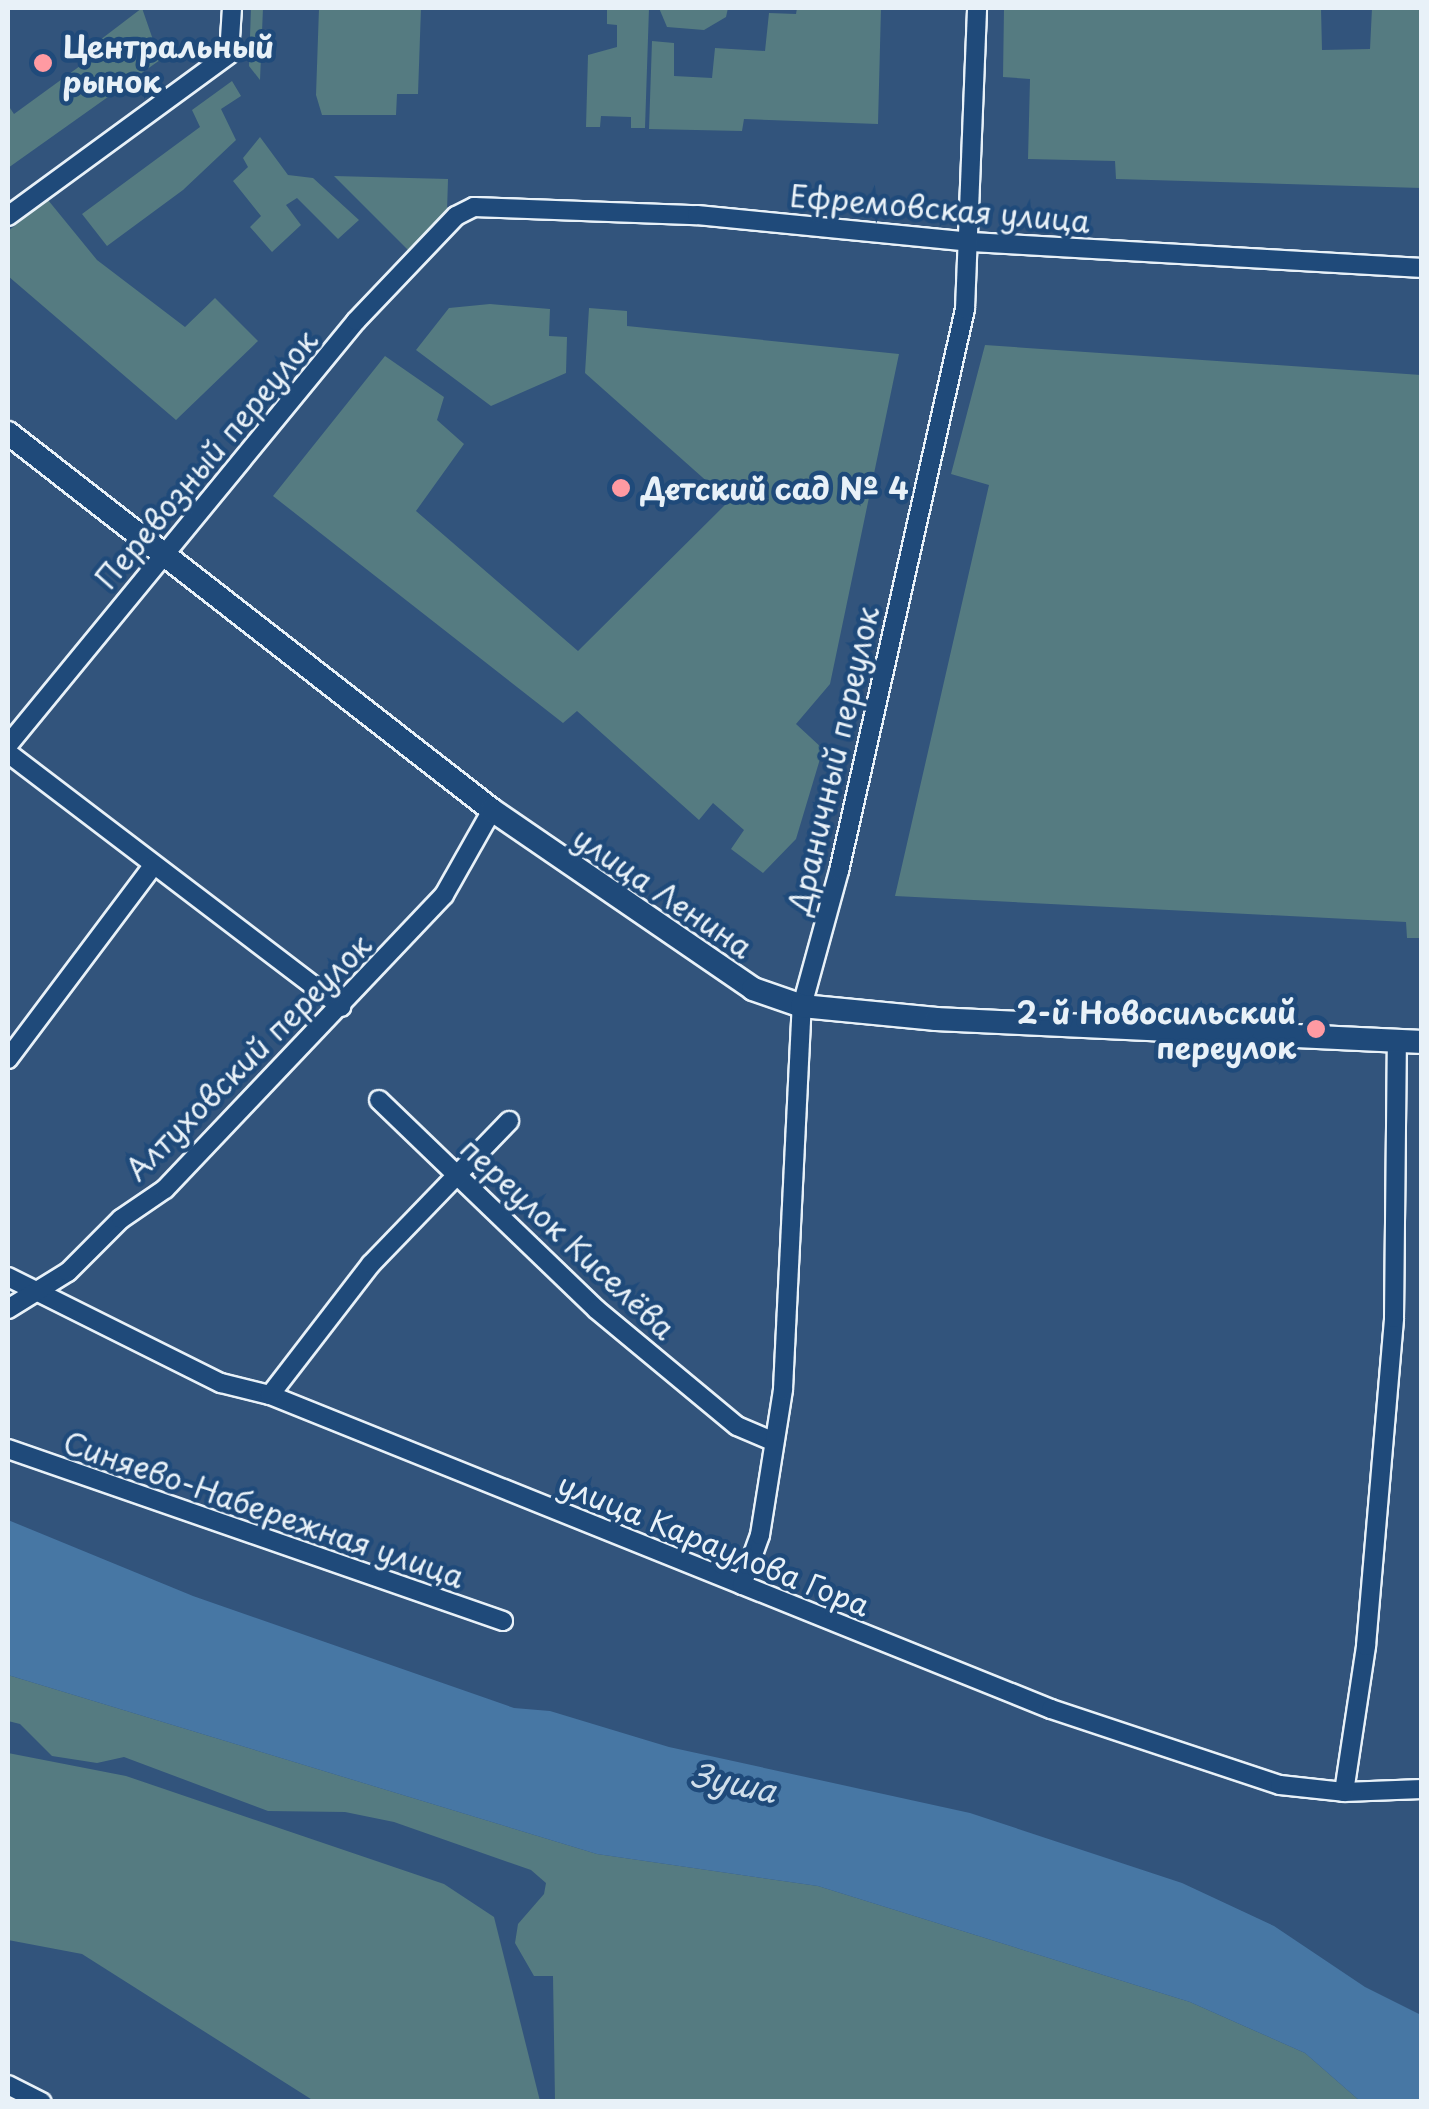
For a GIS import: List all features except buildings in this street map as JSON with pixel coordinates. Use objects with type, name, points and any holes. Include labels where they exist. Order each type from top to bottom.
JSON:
[{"type":"main road","name":"улица Ленина","points":[[8,434],[492,810],[713,965],[802,1006],[1422,1042]]},
{"type":"street","points":[[8,216],[229,54],[232,8]]},
{"type":"street","name":"Драничный переулок","points":[[742,1585],[760,1535],[786,1354],[802,1006],[953,376],[972,242],[977,8]]},
{"type":"street","name":"Ефремовская улица","points":[[456,216],[496,204],[697,215],[972,242],[1422,268]]},
{"type":"street","name":"Перевозный переулок","points":[[8,744],[356,321],[456,216]]},
{"type":"street","points":[[8,753],[341,1006]]},
{"type":"street","name":"Алтуховский переулок","points":[[8,1309],[164,1189],[444,895],[492,810]]},
{"type":"street","points":[[8,1059],[152,866]]},
{"type":"street","points":[[1344,1792],[1366,1646],[1394,1318],[1397,1041]]},
{"type":"street","name":"переулок Киселёва","points":[[379,1100],[461,1175],[596,1310],[737,1426],[774,1441]]},
{"type":"street","points":[[270,1394],[372,1264],[509,1121]]},
{"type":"street","name":"улица Караулова Гора","points":[[8,1277],[221,1383],[270,1394],[1052,1709],[1280,1785],[1344,1792],[1422,1788]]},
{"type":"street","name":"Синяево-Набережная улица","points":[[8,1449],[503,1621]]},
{"type":"street","points":[[8,2085],[42,2102]]},
{"type":"green space","points":[[142,8],[160,60],[8,168],[8,105],[14,114],[80,66],[83,53]]},
{"type":"green space","points":[[251,8],[263,8],[260,80],[249,66]]},
{"type":"green space","points":[[319,8],[421,8],[418,94],[397,94],[396,115],[322,115],[316,95]]},
{"type":"green space","points":[[607,8],[649,8],[645,128],[631,128],[631,117],[601,116],[600,127],[586,127],[588,55],[617,47],[617,25],[607,24]]},
{"type":"green space","points":[[659,8],[728,8],[726,17],[704,30],[667,27]]},
{"type":"green space","points":[[797,8],[881,8],[878,124],[744,119],[742,131],[649,129],[652,41],[674,43],[674,76],[712,78],[715,48],[765,51],[769,13],[796,14]]},
{"type":"green space","points":[[1004,8],[1321,8],[1322,50],[1370,49],[1372,8],[1421,8],[1421,188],[1116,179],[1115,161],[1028,159],[1030,79],[1003,77]]},
{"type":"green space","points":[[232,81],[241,96],[221,109],[236,140],[183,190],[107,246],[82,214],[200,127],[192,110]]},
{"type":"green space","points":[[260,137],[288,175],[313,178],[359,220],[338,239],[297,198],[286,205],[301,225],[272,252],[250,227],[261,216],[233,181],[248,167],[243,158]]},
{"type":"green space","points":[[334,176],[448,179],[447,211],[409,251]]},
{"type":"green space","points":[[48,200],[97,260],[185,327],[215,298],[258,341],[176,420],[8,276],[8,231]]},
{"type":"green space","points":[[490,304],[550,309],[549,336],[567,337],[566,373],[491,406],[416,350],[449,308]]},
{"type":"green space","points":[[589,308],[627,311],[627,326],[899,354],[830,684],[796,724],[823,749],[796,839],[763,873],[731,849],[744,830],[713,803],[699,820],[577,711],[563,723],[273,496],[385,356],[444,397],[437,420],[464,444],[416,511],[578,651],[729,501],[585,373]]},
{"type":"green space","points":[[985,345],[1421,375],[1421,938],[1407,938],[1406,922],[895,896],[989,485],[951,474]]},
{"type":"green space","points":[[8,1675],[597,1854],[818,1886],[1190,2002],[1305,2053],[1360,2101],[555,2101],[553,1976],[534,1976],[515,1943],[518,1924],[544,1894],[546,1883],[531,1870],[394,1822],[345,1812],[268,1811],[124,1757],[97,1763],[52,1756],[20,1724],[8,1721]]},
{"type":"green space","points":[[8,1753],[126,1776],[444,1884],[494,1917],[540,2101],[314,2101],[82,1954],[8,1940]]},
{"type":"water","name":"Зуша","points":[[8,1520],[193,1596],[514,1708],[550,1711],[669,1747],[970,1813],[1182,1883],[1274,1926],[1365,1987],[1421,2015],[1421,2101],[1360,2101],[1305,2053],[1190,2002],[818,1886],[597,1854],[8,1675]]},
{"type":"place","name":"Центральный рынок","points":[[43,63]]},
{"type":"place","name":"Детский сад № 4","points":[[621,488]]},
{"type":"place","name":"2-й Новосильский переулок","points":[[1316,1029]]}]
